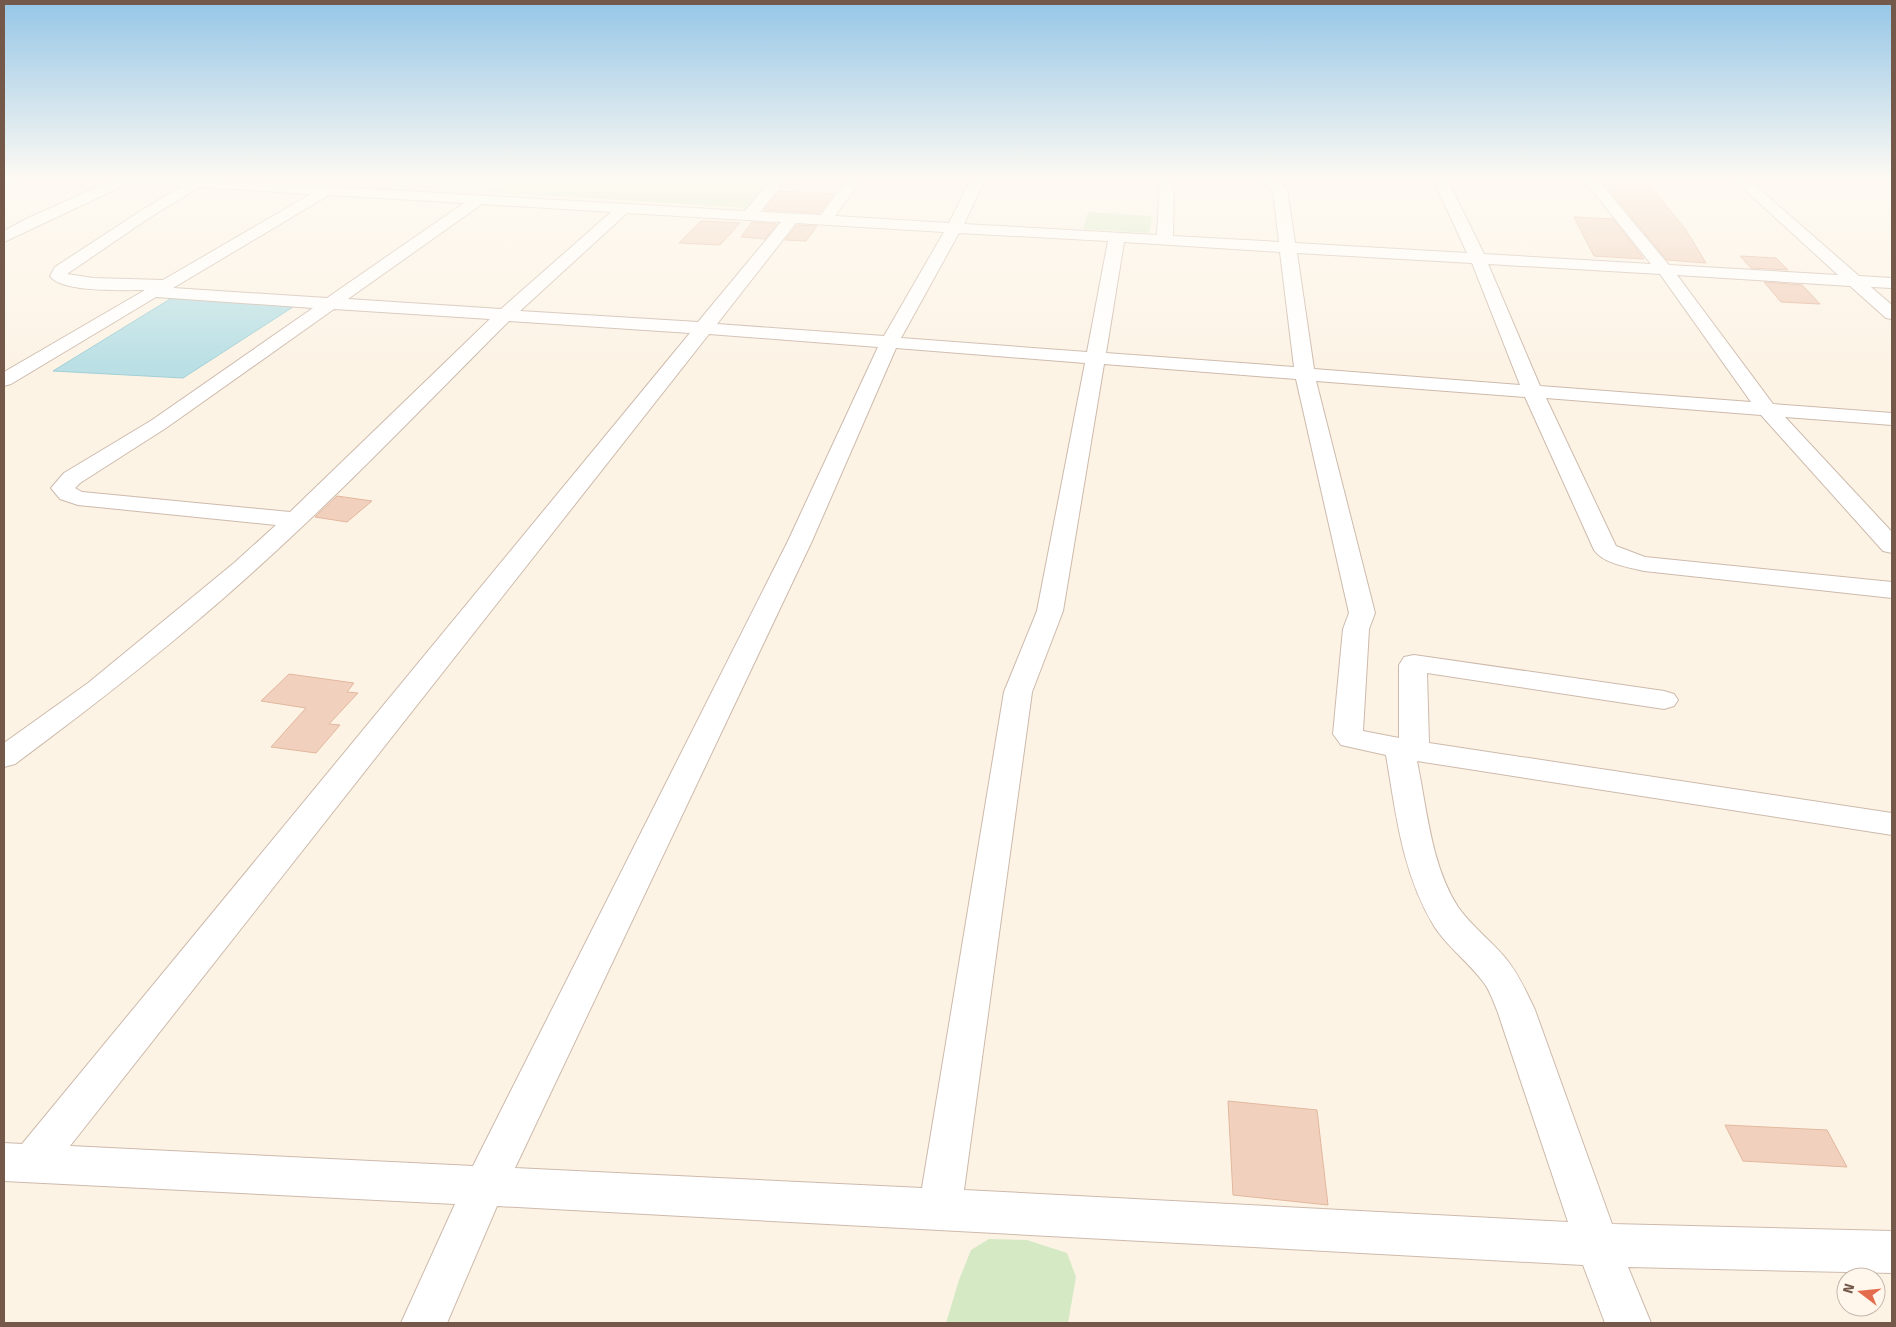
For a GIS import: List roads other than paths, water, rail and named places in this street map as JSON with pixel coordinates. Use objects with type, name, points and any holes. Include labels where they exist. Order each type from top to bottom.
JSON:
[{"type":"street","points":[[105,241],[61,270],[58,276],[80,282],[329,303],[703,328],[1892,419]]},
{"type":"street","points":[[4,380],[240,241]]},
{"type":"street","points":[[295,520],[78,498],[68,494],[62,488],[72,478],[159,424],[414,241]]},
{"type":"street","points":[[4,757],[98,689],[243,568],[295,520],[505,315],[587,241]]},
{"type":"street","points":[[17,1163],[773,241]]},
{"type":"street","points":[[424,1323],[485,1186],[800,541],[889,343],[947,241]]},
{"type":"street","points":[[940,1209],[1018,692],[1050,611],[1116,241]]},
{"type":"street","points":[[1179,241],[1892,283]]},
{"type":"street","points":[[1287,241],[1306,375],[1362,613],[1356,629],[1348,734],[1353,738],[1407,750],[1892,824]]},
{"type":"street","points":[[1469,241],[1533,392],[1606,550],[1625,559],[1644,564],[1892,590]]},
{"type":"street","points":[[1641,241],[1665,270],[1768,410],[1892,546]]},
{"type":"street","points":[[1810,241],[1892,314]]},
{"type":"street","points":[[1628,1323],[1597,1245],[1513,1002],[1492,966],[1468,944],[1452,925],[1424,874],[1407,750],[1414,663],[1664,700]]},
{"type":"street","points":[[17,1163],[940,1209],[1597,1245],[1892,1252]]},
{"type":"water","points":[[175,296],[296,305],[183,378],[53,371]]}]
